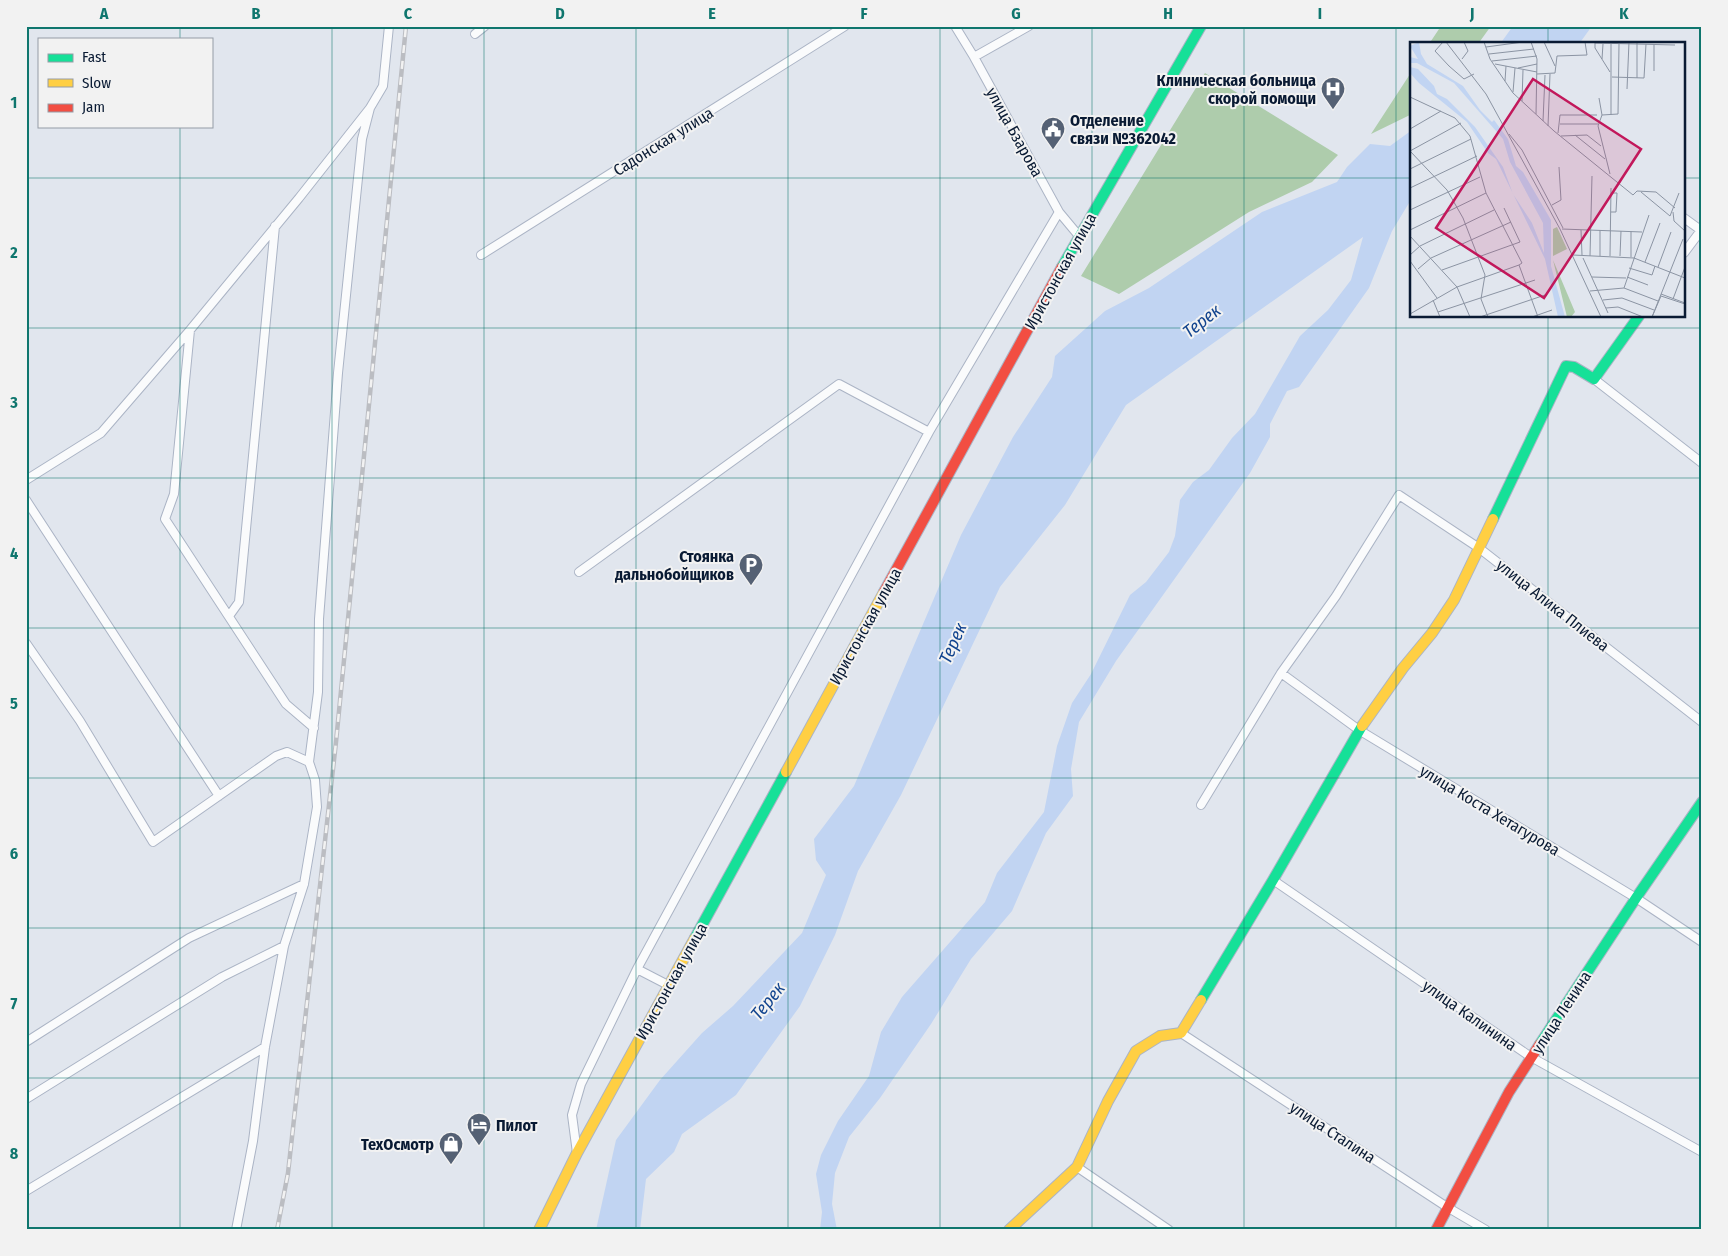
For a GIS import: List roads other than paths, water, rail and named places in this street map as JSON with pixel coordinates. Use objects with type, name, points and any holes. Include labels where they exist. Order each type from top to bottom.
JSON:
[{"type":"street","points":[[26,480],[101,433],[190,330],[370,108],[383,86],[389,26]]},
{"type":"street","points":[[476,34],[485,26]]},
{"type":"street","name":"Садонская улица","points":[[481,256],[845,26]]},
{"type":"street","name":"улица Бзарова","points":[[955,26],[1059,212],[1079,236]]},
{"type":"street","points":[[974,57],[1029,26]]},
{"type":"street","name":"Иристонская улица","points":[[539,1230],[577,1153],[668,985],[1079,236],[1201,26]]},
{"type":"street","points":[[236,1230],[253,1141],[264,1047],[284,946],[304,884],[316,807],[315,780],[309,762],[318,692],[319,620],[338,373],[362,139],[370,108]]},
{"type":"street","points":[[577,1153],[572,1115],[581,1084],[638,969],[929,432],[1059,212]]},
{"type":"street","points":[[1686,219],[1701,230],[1686,250]]},
{"type":"street","points":[[230,616],[239,602],[275,226]]},
{"type":"street","points":[[1594,379],[1638,318]]},
{"type":"street","points":[[190,330],[174,494],[165,519],[286,704],[314,728]]},
{"type":"street","points":[[1009,1230],[1078,1167],[1108,1101],[1136,1051],[1160,1036],[1181,1033],[1273,880],[1359,730],[1403,668],[1432,633],[1454,600],[1566,366],[1574,367],[1594,379],[1702,463]]},
{"type":"street","points":[[579,572],[839,384],[929,432]]},
{"type":"street","name":"улица Алика Плиева","points":[[1280,673],[1336,596],[1399,494],[1479,548],[1702,722]]},
{"type":"street","points":[[26,500],[219,796]]},
{"type":"street","points":[[26,643],[80,721],[153,842],[276,756],[287,752],[309,762]]},
{"type":"street","points":[[1202,805],[1280,673]]},
{"type":"street","name":"улица Коста Хетагурова","points":[[1280,673],[1359,730],[1636,898],[1702,942]]},
{"type":"street","name":"улица Ленина","points":[[1436,1230],[1509,1092],[1636,898],[1702,802]]},
{"type":"street","name":"улица Калинина","points":[[1273,880],[1531,1057],[1702,1152]]},
{"type":"street","points":[[26,1042],[189,938],[304,884]]},
{"type":"street","points":[[26,1099],[222,977],[284,946]]},
{"type":"street","points":[[638,969],[668,985]]},
{"type":"street","name":"улица Сталина","points":[[1181,1033],[1447,1207],[1486,1230]]},
{"type":"street","points":[[26,1192],[264,1047]]},
{"type":"street","points":[[1078,1167],[1168,1230]]},
{"type":"water","points":[[1513,26],[1592,26],[1580,42],[1501,42]]},
{"type":"water","name":"Терек","points":[[1410,131],[1410,201],[1392,231],[1369,288],[1299,387],[1287,391],[1270,424],[1270,437],[1250,473],[1116,661],[1079,722],[1071,769],[1073,796],[1046,833],[1012,911],[971,959],[931,1024],[880,1098],[849,1137],[835,1173],[832,1204],[837,1230],[820,1230],[822,1212],[816,1174],[821,1155],[838,1121],[869,1076],[881,1032],[902,997],[985,902],[997,873],[1044,812],[1057,746],[1072,703],[1091,674],[1130,595],[1146,582],[1169,552],[1175,536],[1180,500],[1193,482],[1209,470],[1232,438],[1255,414],[1300,336],[1328,310],[1351,280],[1363,237],[1126,405],[1065,505],[1000,587],[901,795],[858,871],[835,935],[800,1006],[736,1095],[682,1134],[674,1152],[646,1179],[640,1230],[596,1230],[616,1140],[660,1080],[702,1033],[733,1006],[802,933],[826,875],[816,860],[814,839],[854,786],[961,535],[1013,437],[1052,377],[1055,356],[1105,311],[1149,288],[1262,212],[1337,182],[1347,167],[1370,144],[1390,146]]},
{"type":"railway","points":[[277,1230],[288,1173],[336,742],[406,26]]},
{"type":"place","name":"Клиническая больница скорой помощи","points":[[1333,110]]},
{"type":"place","name":"Отделение связи №362042","points":[[1053,150]]},
{"type":"place","name":"Стоянка дальнобойщиков","points":[[751,586]]},
{"type":"place","name":"Пилот","points":[[479,1146]]},
{"type":"place","name":"ТехОсмотр","points":[[451,1165]]}]
